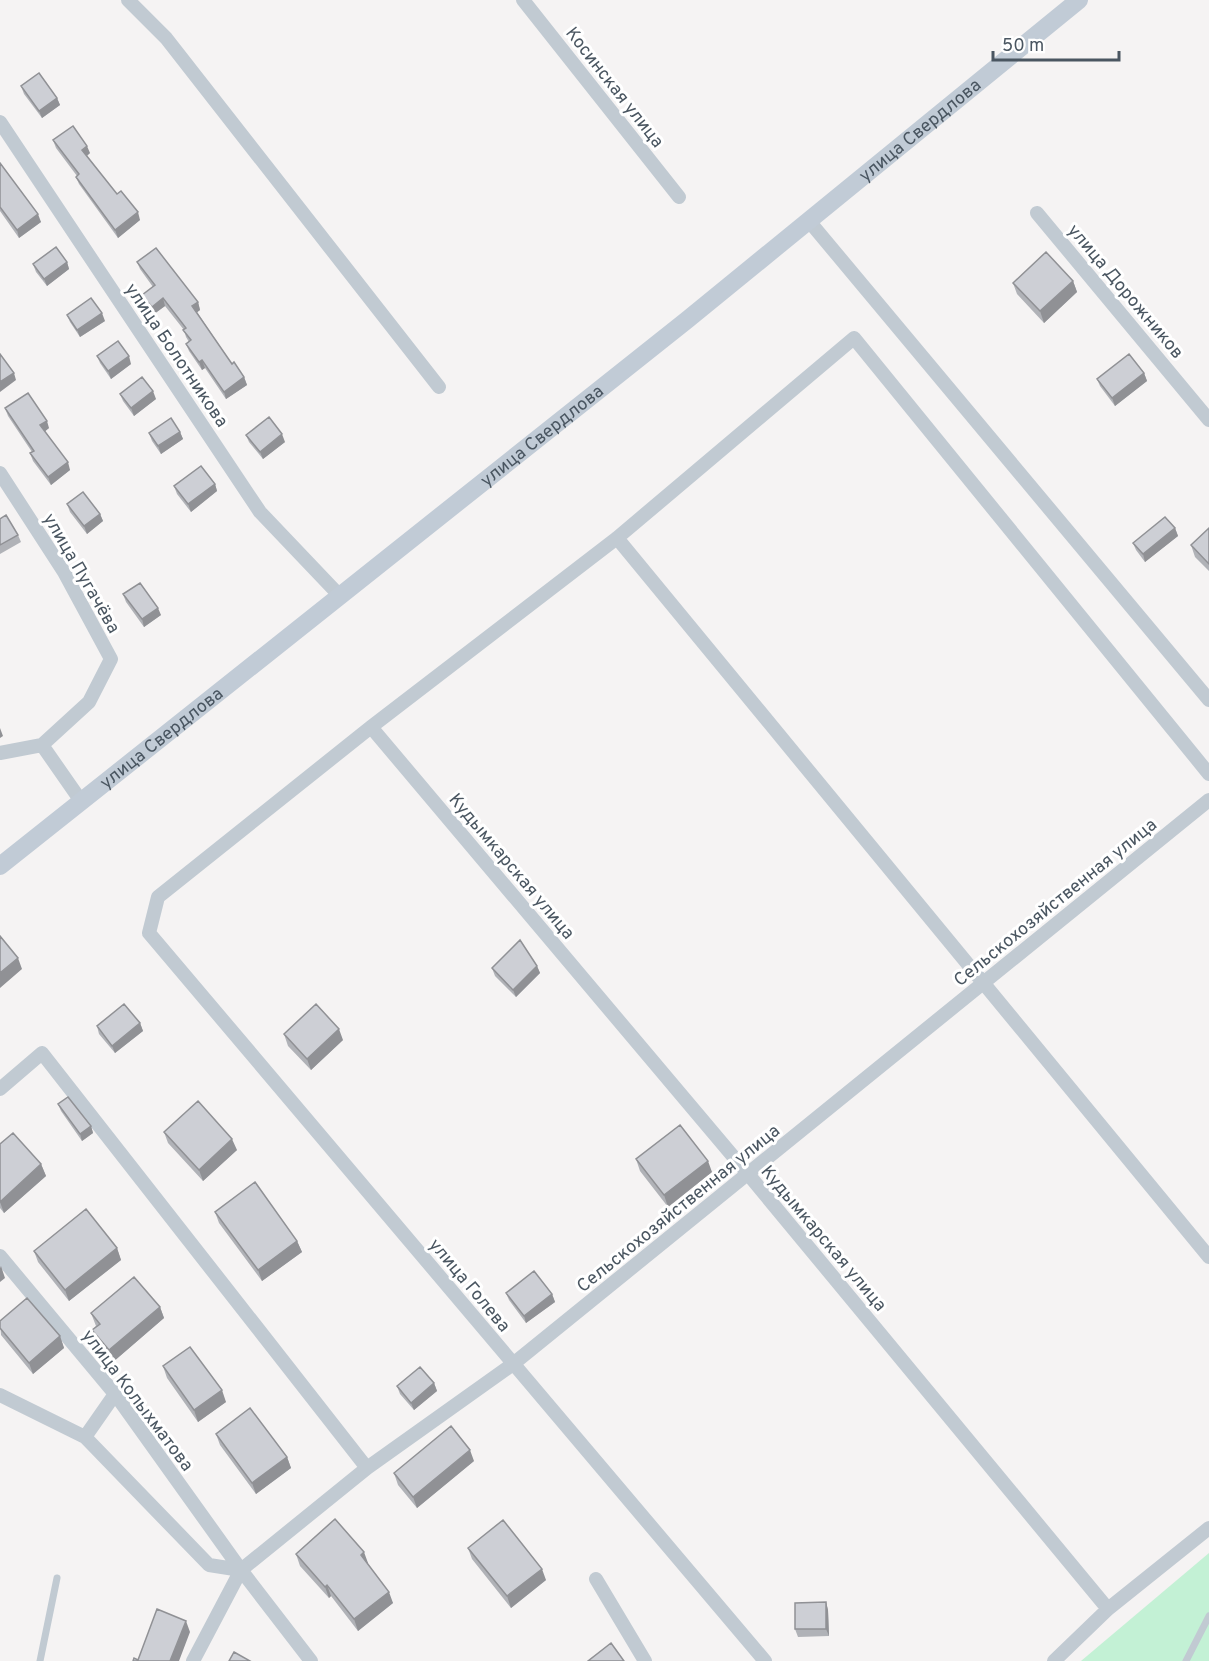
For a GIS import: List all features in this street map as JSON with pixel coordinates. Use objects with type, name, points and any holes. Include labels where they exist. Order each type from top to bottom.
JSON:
[{"type":"main road","name":"улица Свердлова","points":[[0,866],[687,320],[1071,2]]},
{"type":"street","points":[[128,0],[166,38],[438,387]]},
{"type":"street","name":"Косинская улица","points":[[523,0],[679,197]]},
{"type":"street","name":"улица Болотникова","points":[[0,122],[260,512],[340,596]]},
{"type":"street","name":"улица Дорожников","points":[[1037,213],[1209,420]]},
{"type":"street","points":[[809,220],[1209,700]]},
{"type":"street","points":[[371,727],[617,538],[854,338],[1209,774]]},
{"type":"street","name":"улица Пугачёва","points":[[0,473],[64,572],[111,659],[89,702],[42,746]]},
{"type":"street","points":[[617,538],[1209,1257]]},
{"type":"street","name":"улица Голева","points":[[371,727],[158,897],[149,933],[765,1661]]},
{"type":"street","name":"Кудымкарская улица","points":[[371,727],[748,1174],[1108,1609]]},
{"type":"street","points":[[2,754],[42,746],[81,801]]},
{"type":"street","name":"Сельскохозяйственная улица","points":[[193,1661],[241,1570],[367,1468],[513,1364],[1209,800]]},
{"type":"street","points":[[0,1089],[42,1053],[367,1468]]},
{"type":"street","name":"улица Колыхматова","points":[[0,1256],[116,1394],[241,1570],[311,1661]]},
{"type":"street","points":[[85,1437],[116,1394]]},
{"type":"street","points":[[0,1395],[85,1437],[209,1565],[241,1570]]},
{"type":"street","points":[[1054,1661],[1108,1609],[1209,1527]]},
{"type":"street","points":[[596,1579],[645,1661]]},
{"type":"lane","points":[[40,1661],[57,1578]]},
{"type":"lane","points":[[1186,1661],[1209,1616]]},
{"type":"green space","points":[[1209,1553],[1209,1661],[1081,1661]]},
{"type":"building","points":[[39,73],[57,98],[39,111],[21,86]]},
{"type":"building","points":[[73,126],[87,146],[82,150],[117,194],[121,191],[138,212],[115,230],[76,177],[79,174],[53,140]]},
{"type":"building","points":[[0,163],[38,214],[17,230],[0,207]]},
{"type":"building","points":[[56,247],[67,262],[44,279],[33,264]]},
{"type":"building","points":[[156,248],[198,302],[192,306],[232,364],[234,362],[244,377],[224,392],[202,360],[199,362],[186,344],[191,340],[183,330],[186,328],[163,298],[152,307],[142,295],[155,285],[137,262]]},
{"type":"building","points":[[1046,252],[1073,281],[1040,311],[1013,283]]},
{"type":"building","points":[[91,298],[102,313],[77,330],[67,315]]},
{"type":"building","points":[[118,341],[129,356],[108,371],[97,356]]},
{"type":"building","points":[[0,354],[14,373],[0,382]]},
{"type":"building","points":[[1129,354],[1144,373],[1112,398],[1097,379]]},
{"type":"building","points":[[142,377],[153,391],[131,408],[120,394]]},
{"type":"building","points":[[28,393],[47,421],[40,425],[68,462],[48,477],[30,453],[34,451],[5,408]]},
{"type":"building","points":[[269,417],[282,434],[260,452],[246,435]]},
{"type":"building","points":[[171,418],[180,432],[158,446],[149,433]]},
{"type":"building","points":[[201,466],[215,484],[188,504],[174,486]]},
{"type":"building","points":[[83,492],[100,514],[84,526],[67,504]]},
{"type":"building","points":[[6,515],[18,535],[0,545],[0,519]]},
{"type":"building","points":[[1165,517],[1175,528],[1143,554],[1133,543]]},
{"type":"building","points":[[1209,528],[1209,564],[1191,545]]},
{"type":"building","points":[[140,583],[158,608],[142,619],[123,594]]},
{"type":"building","points":[[0,936],[18,958],[0,973]]},
{"type":"building","points":[[520,940],[537,966],[513,990],[492,968]]},
{"type":"building","points":[[124,1004],[140,1023],[112,1046],[97,1026]]},
{"type":"building","points":[[316,1004],[339,1029],[307,1059],[284,1034]]},
{"type":"building","points":[[68,1097],[91,1126],[80,1134],[58,1104]]},
{"type":"building","points":[[198,1101],[232,1139],[199,1170],[164,1132]]},
{"type":"building","points":[[680,1125],[708,1161],[664,1195],[636,1159]]},
{"type":"building","points":[[13,1133],[41,1164],[0,1202],[0,1144]]},
{"type":"building","points":[[255,1182],[297,1241],[258,1270],[215,1212]]},
{"type":"building","points":[[86,1209],[117,1248],[65,1290],[34,1251]]},
{"type":"building","points":[[534,1271],[552,1294],[524,1316],[506,1293]]},
{"type":"building","points":[[134,1277],[160,1307],[109,1350],[92,1330],[100,1324],[91,1313]]},
{"type":"building","points":[[27,1298],[60,1336],[29,1363],[0,1328],[0,1321]]},
{"type":"building","points":[[190,1347],[222,1390],[194,1410],[163,1366]]},
{"type":"building","points":[[420,1367],[434,1383],[411,1403],[397,1386]]},
{"type":"building","points":[[250,1408],[287,1457],[252,1483],[216,1434]]},
{"type":"building","points":[[451,1426],[470,1450],[413,1497],[394,1473]]},
{"type":"building","points":[[335,1519],[364,1552],[361,1555],[389,1592],[354,1619],[327,1585],[325,1587],[296,1554]]},
{"type":"building","points":[[503,1520],[542,1569],[507,1596],[468,1548]]},
{"type":"building","points":[[826,1602],[826,1629],[795,1629],[795,1603]]},
{"type":"building","points":[[157,1609],[186,1621],[170,1661],[133,1661],[134,1658],[138,1660]]},
{"type":"building","points":[[611,1643],[624,1661],[588,1661]]},
{"type":"building","points":[[234,1652],[250,1661],[229,1661]]}]
